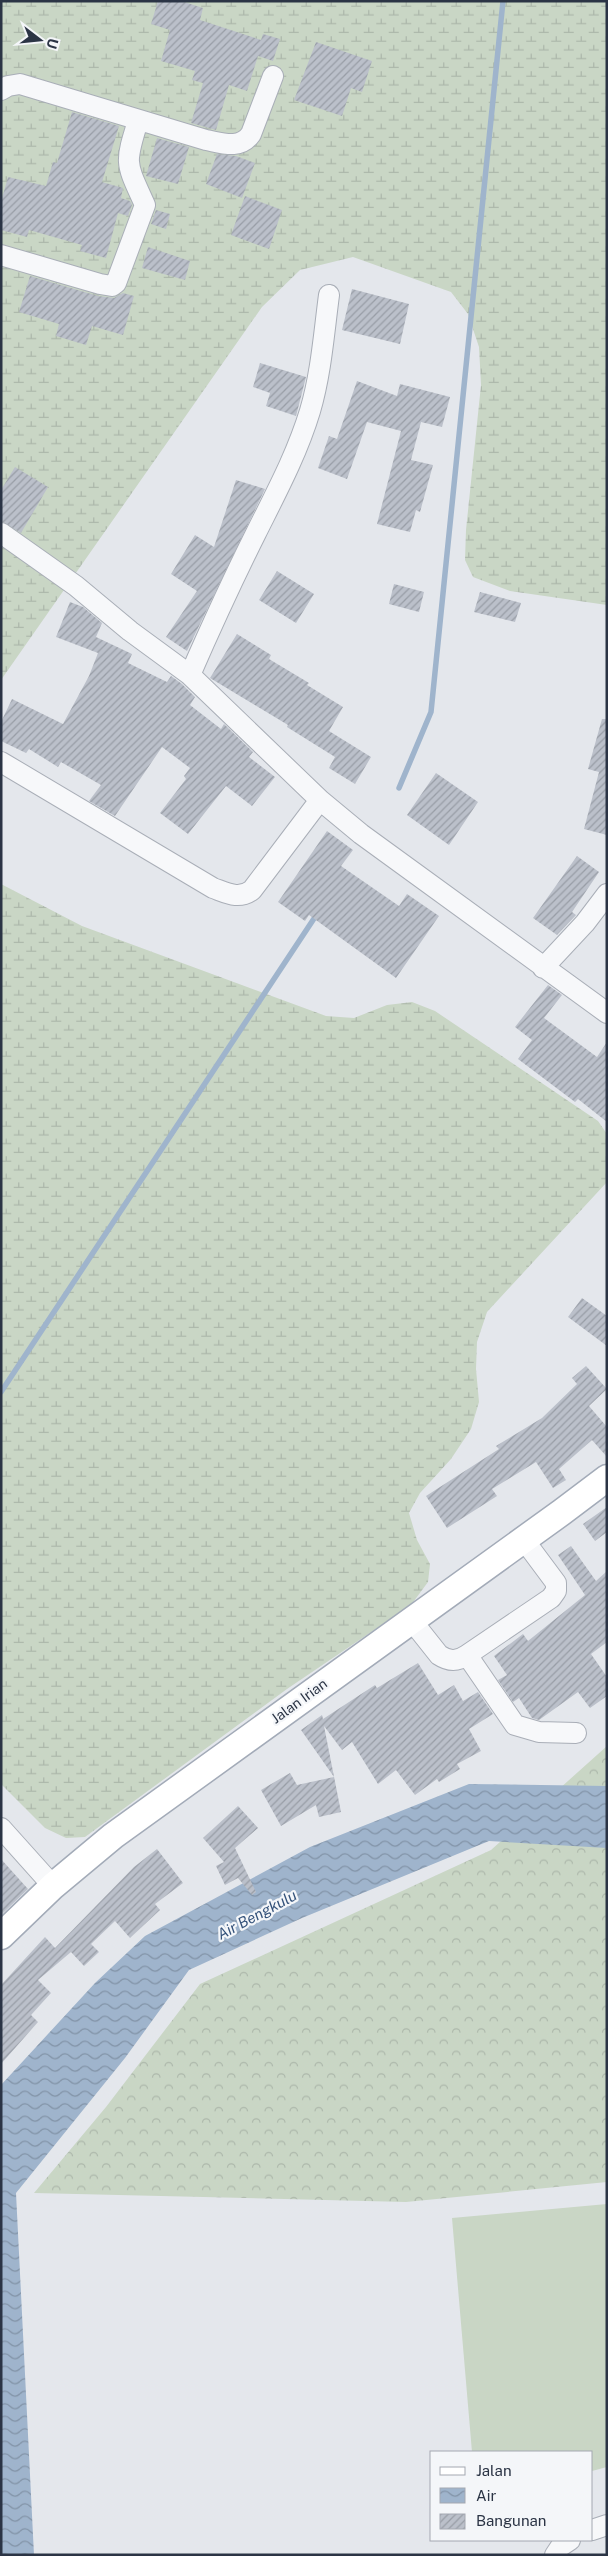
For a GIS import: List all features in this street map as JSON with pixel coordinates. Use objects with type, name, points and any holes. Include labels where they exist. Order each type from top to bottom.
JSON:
[{"type":"main road","name":"Jalan Irian","points":[[1,1936],[53,1886],[113,1836],[607,1478]]},
{"type":"street","points":[[1,90],[8,86],[20,84],[206,140],[237,144],[247,139],[254,129],[273,76]]},
{"type":"street","points":[[1,255],[100,284],[112,286],[116,283],[145,205],[127,161],[138,120]]},
{"type":"street","points":[[190,674],[231,584],[288,470],[310,411],[329,295]]},
{"type":"street","points":[[1,533],[76,586],[130,631],[190,674],[320,800],[361,834],[607,1013]]},
{"type":"street","points":[[1,762],[214,888],[236,896],[246,895],[252,890],[320,800]]},
{"type":"street","points":[[543,968],[585,923],[607,894]]},
{"type":"street","points":[[412,1621],[438,1654],[444,1658],[456,1660],[467,1656],[555,1595],[556,1583],[524,1540]]},
{"type":"street","points":[[467,1656],[515,1725],[540,1732],[576,1732]]},
{"type":"street","points":[[1,1828],[53,1886]]},
{"type":"street","points":[[593,2530],[607,2525]]},
{"type":"street","points":[[555,2555],[560,2546],[568,2541]]},
{"type":"green space","points":[[1,1],[607,1],[607,605],[510,591],[473,577],[465,560],[466,530],[481,385],[479,347],[468,314],[451,292],[353,257],[300,270],[262,307],[1,680]]},
{"type":"green space","points":[[1,884],[82,926],[326,1016],[354,1018],[387,1005],[412,1002],[435,1011],[598,1121],[607,1134],[607,1182],[487,1312],[477,1342],[476,1369],[479,1402],[471,1429],[451,1459],[420,1493],[409,1513],[417,1540],[430,1564],[428,1582],[411,1605],[287,1689],[85,1837],[66,1838],[45,1828],[1,1784]]},
{"type":"green space","points":[[607,1746],[607,2182],[406,2202],[34,2193],[106,2107],[200,1984],[491,1850]]},
{"type":"green space","points":[[607,2204],[607,2467],[593,2471],[593,2451],[472,2451],[452,2218]]},
{"type":"water","name":"Air Bengkulu","points":[[469,1784],[607,1786],[607,1848],[489,1841],[302,1918],[189,1970],[125,2058],[16,2193],[34,2555],[1,2555],[1,2085],[95,1983],[145,1936],[310,1847]]},
{"type":"building","points":[[158,1],[181,1],[203,8],[200,20],[261,40],[263,34],[280,39],[273,61],[258,56],[247,91],[229,85],[216,130],[191,123],[203,83],[192,80],[195,71],[161,61],[170,30],[151,24]]},
{"type":"building","points":[[316,42],[372,61],[362,92],[351,88],[342,116],[294,100]]},
{"type":"building","points":[[72,112],[119,126],[102,182],[123,188],[121,198],[130,201],[132,205],[128,216],[118,213],[106,258],[80,251],[82,245],[29,230],[27,237],[1,230],[1,202],[8,177],[46,186],[53,162],[57,163]]},
{"type":"building","points":[[157,138],[189,147],[178,184],[146,176]]},
{"type":"building","points":[[217,154],[236,156],[255,163],[242,198],[206,184]]},
{"type":"building","points":[[245,196],[282,210],[269,249],[231,235]]},
{"type":"building","points":[[156,210],[170,214],[166,229],[151,224]]},
{"type":"building","points":[[148,247],[190,261],[185,280],[142,268]]},
{"type":"building","points":[[30,276],[98,296],[114,298],[123,293],[134,296],[123,335],[92,326],[86,345],[56,336],[59,324],[19,312]]},
{"type":"building","points":[[352,289],[409,304],[400,344],[342,330]]},
{"type":"building","points":[[260,363],[306,377],[296,416],[266,406],[270,393],[253,387]]},
{"type":"building","points":[[357,381],[397,396],[400,384],[450,397],[442,427],[421,422],[411,460],[433,465],[420,512],[416,510],[410,532],[377,524],[401,431],[367,422],[347,479],[318,468],[329,436],[337,439]]},
{"type":"building","points":[[15,467],[48,487],[21,533],[1,521],[1,490]]},
{"type":"building","points":[[236,480],[265,489],[187,651],[166,637],[197,591],[171,574],[195,535],[214,547]]},
{"type":"building","points":[[277,571],[314,594],[296,623],[259,600]]},
{"type":"building","points":[[394,584],[424,592],[419,612],[389,604]]},
{"type":"building","points":[[480,592],[521,603],[515,622],[474,612]]},
{"type":"building","points":[[70,602],[83,607],[102,623],[96,637],[132,654],[128,663],[167,682],[171,676],[182,684],[195,697],[190,705],[221,729],[224,724],[253,752],[249,757],[275,777],[252,806],[226,786],[188,834],[160,813],[186,779],[184,776],[190,768],[162,747],[115,816],[89,801],[101,785],[61,762],[58,767],[29,749],[26,753],[1,741],[1,722],[12,699],[63,724],[89,676],[98,653],[56,637]]},
{"type":"building","points":[[237,634],[271,655],[269,659],[309,683],[307,685],[343,707],[329,731],[371,757],[355,784],[329,768],[335,757],[287,727],[288,725],[210,678]]},
{"type":"building","points":[[602,719],[607,719],[607,835],[584,829],[599,772],[588,769]]},
{"type":"building","points":[[436,773],[478,802],[449,845],[407,815]]},
{"type":"building","points":[[327,831],[353,850],[341,866],[399,906],[407,894],[439,916],[396,978],[309,915],[305,921],[278,902]]},
{"type":"building","points":[[577,856],[599,872],[572,912],[576,915],[557,935],[533,918]]},
{"type":"building","points":[[548,985],[562,995],[544,1018],[597,1057],[607,1042],[607,1122],[578,1099],[575,1102],[518,1059],[532,1040],[515,1027]]},
{"type":"building","points":[[582,1298],[607,1316],[607,1346],[568,1317]]},
{"type":"building","points":[[586,1366],[607,1389],[589,1406],[607,1427],[607,1457],[592,1440],[559,1469],[566,1480],[553,1488],[536,1462],[492,1489],[497,1496],[447,1528],[426,1496],[499,1449],[496,1446],[542,1418],[577,1384],[572,1378]]},
{"type":"building","points":[[607,1507],[607,1532],[595,1541],[583,1524]]},
{"type":"building","points":[[571,1546],[596,1581],[607,1571],[607,1642],[591,1654],[607,1677],[607,1696],[590,1708],[578,1692],[539,1720],[532,1718],[519,1698],[513,1702],[498,1680],[507,1675],[494,1656],[523,1634],[528,1641],[585,1595],[558,1555]]},
{"type":"building","points":[[418,1663],[438,1695],[454,1685],[463,1701],[478,1692],[493,1714],[469,1729],[481,1751],[457,1764],[460,1769],[439,1782],[437,1779],[415,1795],[396,1770],[378,1784],[352,1742],[342,1750],[324,1726],[341,1812],[319,1817],[316,1805],[281,1826],[261,1790],[290,1773],[297,1785],[334,1777],[301,1730],[322,1715],[323,1719],[375,1685],[377,1688]]},
{"type":"building","points":[[238,1806],[258,1828],[235,1848],[256,1892],[252,1895],[238,1878],[225,1885],[216,1866],[224,1862],[203,1838]]},
{"type":"building","points":[[157,1849],[183,1883],[155,1904],[160,1910],[130,1938],[115,1921],[91,1944],[99,1952],[84,1966],[71,1952],[38,1980],[51,1993],[31,2015],[38,2022],[1,2064],[1,1985],[45,1937],[55,1948],[134,1867]]},
{"type":"building","points":[[1,1859],[28,1889],[1,1915]]},
{"type":"waterway","points":[[399,788],[431,712],[503,1]]},
{"type":"waterway","points":[[1,1392],[317,914]]}]
